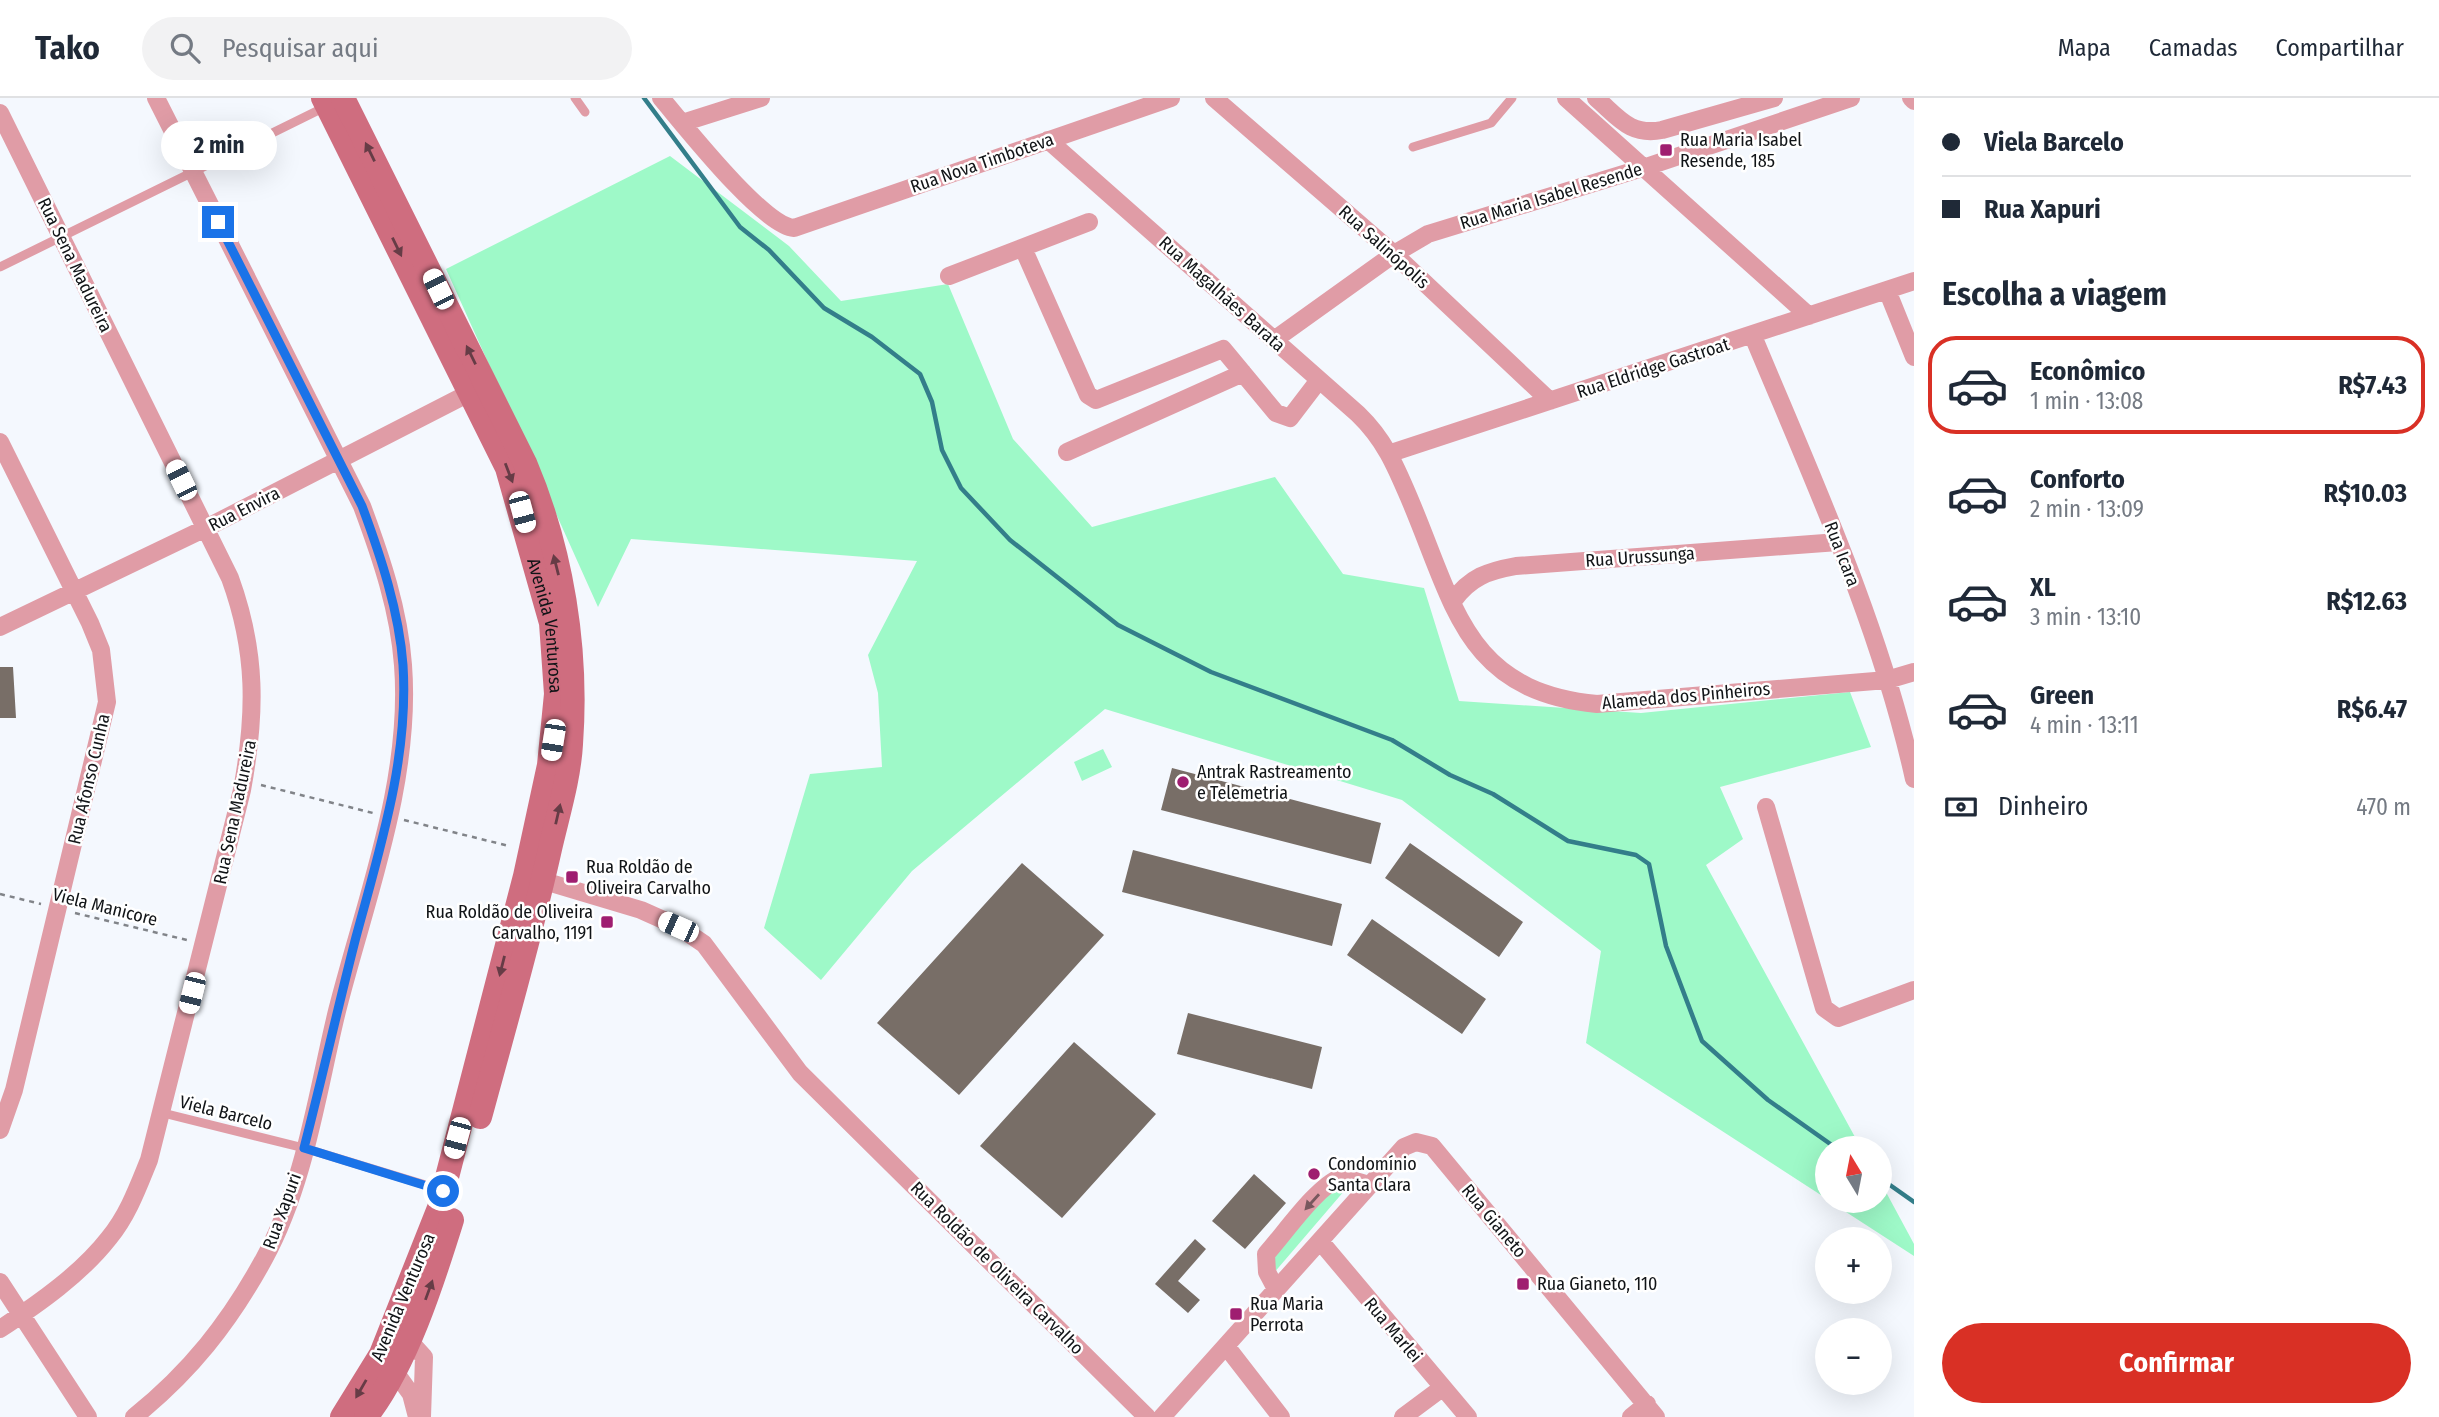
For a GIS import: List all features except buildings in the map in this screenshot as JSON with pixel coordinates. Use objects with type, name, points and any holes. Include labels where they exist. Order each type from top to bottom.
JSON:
[{"type":"street","name":"Rua Xapuri","points":[[134,1417],[195,1363],[231,1314],[265,1257],[287,1204],[304,1148],[388,814],[403,715],[403,664],[394,607],[380,554],[362,506],[156,98]]},
{"type":"street","points":[[661,98],[682,123],[761,98]]},
{"type":"street","name":"Rua Nova Timboteva","points":[[682,123],[751,199],[780,225],[794,228],[1171,98]]},
{"type":"street","name":"Rua Salinópolis","points":[[1214,98],[1394,254],[1550,401]]},
{"type":"street","points":[[1566,98],[1809,316]]},
{"type":"street","points":[[1596,98],[1634,131],[1643,132],[1662,130],[1774,98]]},
{"type":"street","name":"Rua Maria Isabel Resende","points":[[1274,340],[1394,254],[1428,234],[1646,167],[1802,106],[1852,98]]},
{"type":"street","name":"Avenida Venturosa","points":[[331,101],[478,389],[534,485],[559,577],[570,634],[573,711],[570,756],[443,1191],[400,1333],[366,1417]]},
{"type":"street","name":"Rua Sena Madureira","points":[[0,113],[206,528],[242,611],[254,690],[252,738],[242,790],[163,1113],[131,1205],[109,1238],[71,1275],[22,1315],[0,1329]]},
{"type":"street","name":"Rua Magalhães Barata","points":[[1048,140],[1370,426],[1391,453]]},
{"type":"street","points":[[949,276],[1089,222]]},
{"type":"street","points":[[1023,248],[1088,395],[1096,400],[1223,349],[1283,418],[1290,418],[1319,380]]},
{"type":"street","name":"Rua Eldridge Gastroat","points":[[1391,453],[1914,281]]},
{"type":"street","points":[[1887,290],[1914,358]]},
{"type":"street","name":"Rua Icara","points":[[1753,336],[1838,542],[1887,680],[1914,779]]},
{"type":"street","points":[[1067,452],[1243,373]]},
{"type":"street","name":"Rua Envira","points":[[0,627],[206,528],[478,389]]},
{"type":"street","name":"Rua Afonso Cunha","points":[[0,442],[77,592],[101,650],[107,702],[14,1090],[0,1130]]},
{"type":"street","name":"Alameda dos Pinheiros","points":[[1391,453],[1465,628],[1493,666],[1539,694],[1564,701],[1628,702],[1887,680],[1914,672]]},
{"type":"street","name":"Rua Urussunga","points":[[1453,601],[1469,581],[1481,574],[1516,566],[1838,542]]},
{"type":"street","points":[[1766,807],[1824,1008],[1838,1018],[1914,990]]},
{"type":"street","name":"Avenida Venturosa","points":[[400,1333],[425,1300],[453,1217],[534,878]]},
{"type":"street","name":"Rua Roldão de Oliveira Carvalho","points":[[534,878],[641,910],[678,927],[704,944],[800,1073],[1147,1417]]},
{"type":"street","name":"Rua Gianeto","points":[[1369,1185],[1404,1147],[1416,1142],[1432,1146],[1651,1411]]},
{"type":"street","points":[[1162,1417],[1369,1185],[1341,1177],[1315,1198],[1266,1254],[1267,1272],[1276,1289]]},
{"type":"street","name":"Rua Marlei","points":[[1320,1241],[1468,1417]]},
{"type":"street","points":[[0,1282],[88,1417]]},
{"type":"street","points":[[400,1333],[424,1357],[426,1377],[422,1417]]},
{"type":"street","points":[[1226,1346],[1281,1417]]},
{"type":"street","points":[[387,1362],[411,1394],[417,1417]]},
{"type":"street","name":"Avenida Venturosa","points":[[342,1417],[387,1362]]},
{"type":"street","points":[[1403,1417],[1442,1388]]},
{"type":"street","points":[[1631,1417],[1651,1411]]},
{"type":"lane","points":[[575,98],[585,112]]},
{"type":"lane","points":[[1413,147],[1491,123],[1512,98]]},
{"type":"lane","points":[[0,267],[193,174],[331,101]]},
{"type":"lane","name":"Viela Barcelo","points":[[163,1113],[304,1148],[443,1191]]},
{"type":"path","name":"Viela Manicore","points":[[0,894],[204,945]]},
{"type":"green space","points":[[670,156],[789,246],[841,301],[948,284],[1013,439],[1092,527],[1275,477],[1343,574],[1424,588],[1459,701],[1641,713],[1850,692],[1871,747],[1720,787],[1743,839],[1706,865],[1854,1136],[1815,1136],[1815,1191],[1586,1043],[1601,951],[1402,800],[1105,709],[912,871],[821,980],[764,928],[810,774],[882,767],[878,693],[868,655],[917,561],[631,539],[598,607],[446,269]]},
{"type":"green space","points":[[1103,749],[1112,767],[1082,781],[1074,762]]},
{"type":"green space","points":[[1351,1183],[1273,1274],[1273,1256],[1333,1185]]},
{"type":"green space","points":[[1892,1203],[1914,1244],[1914,1256],[1892,1242],[1892,1227],[1869,1227],[1848,1213],[1892,1213]]},
{"type":"waterway","points":[[644,98],[740,227],[769,250],[824,308],[872,337],[920,374],[932,402],[942,450],[961,488],[1010,540],[1118,625],[1211,672],[1392,740],[1450,775],[1493,794],[1568,841],[1636,855],[1649,864],[1666,946],[1702,1041],[1768,1100],[1819,1136]]},
{"type":"waterway","points":[[1892,1186],[1914,1202]]},
{"type":"place","name":"Rua Maria Isabel Resende, 185","points":[[1666,150]]},
{"type":"place","name":"Antrak Rastreamento e Telemetria","points":[[1183,782]]},
{"type":"place","name":"Rua Roldão de Oliveira Carvalho","points":[[572,877]]},
{"type":"place","name":"Rua Roldão de Oliveira Carvalho, 1191","points":[[607,922]]},
{"type":"place","name":"Condomínio Santa Clara","points":[[1314,1174]]},
{"type":"place","name":"Rua Gianeto, 110","points":[[1523,1284]]},
{"type":"place","name":"Rua Maria Perrota","points":[[1236,1314]]},
{"type":"route","points":[[218,222],[362,506],[380,554],[394,607],[403,664],[403,715],[388,814],[304,1148],[443,1191]]}]
